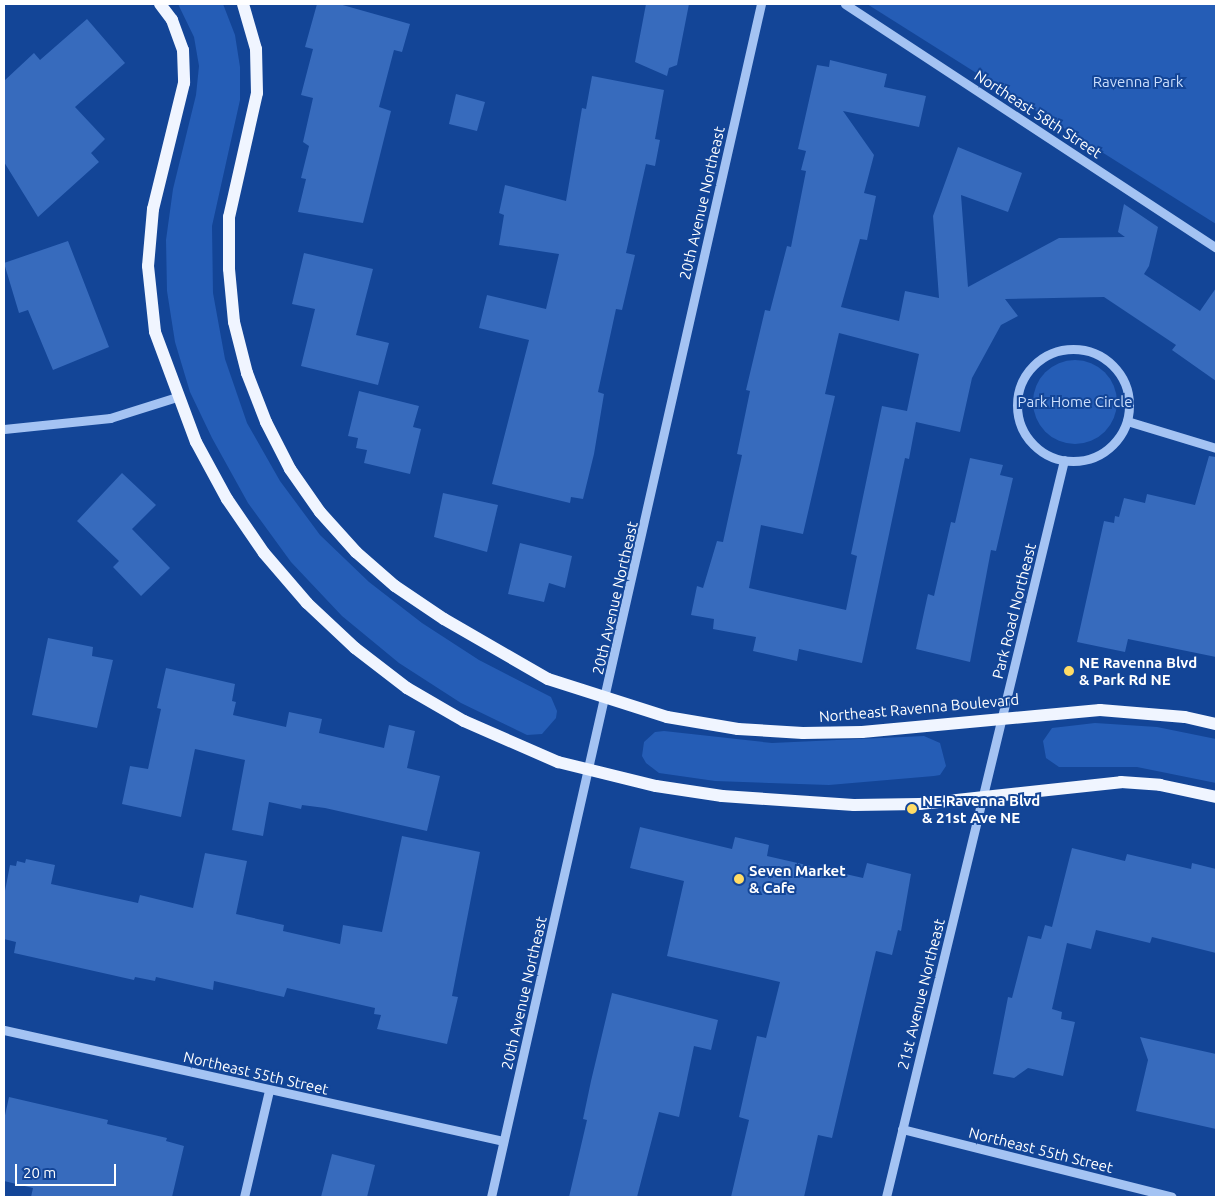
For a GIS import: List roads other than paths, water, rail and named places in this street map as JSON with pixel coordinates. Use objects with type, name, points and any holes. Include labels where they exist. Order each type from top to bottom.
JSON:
[{"type":"main road","points":[[160,4],[172,20],[182,50],[184,83],[152,209],[148,266],[155,332],[177,397],[196,442],[227,499],[264,554],[307,603],[355,648],[407,688],[464,721],[542,756],[590,772],[665,787],[789,802],[920,804],[1121,782],[1160,785],[1216,797]]},
{"type":"main road","name":"Northeast Ravenna Boulevard","points":[[243,4],[256,49],[257,92],[229,217],[229,269],[234,322],[247,373],[266,422],[290,469],[320,512],[356,552],[395,586],[444,619],[548,679],[667,717],[738,729],[803,733],[862,732],[1100,710],[1177,716],[1216,724]]},
{"type":"street","name":"20th Avenue Northeast","points":[[491,1197],[590,772],[761,4]]},
{"type":"street","name":"Northeast 58th Street","points":[[845,4],[1216,248]]},
{"type":"street","points":[[1082,349],[1100,356],[1115,367],[1125,384],[1129,402],[1127,421],[1118,440],[1103,453],[1084,460],[1064,460],[1037,447],[1020,423],[1017,404],[1021,385],[1030,368],[1045,356],[1063,350],[1082,349]]},
{"type":"street","points":[[4,429],[110,418],[177,397]]},
{"type":"street","points":[[1127,421],[1216,448]]},
{"type":"street","name":"Park Road Northeast","points":[[983,797],[1064,460]]},
{"type":"street","name":"21st Avenue Northeast","points":[[886,1197],[983,797]]},
{"type":"street","name":"Northeast 55th Street","points":[[4,1030],[503,1142]]},
{"type":"street","points":[[244,1197],[269,1090]]},
{"type":"street","name":"Northeast 55th Street","points":[[902,1129],[1172,1197]]},
{"type":"place","name":"NE Ravenna Blvd & Park Rd NE","points":[[1069,671]]},
{"type":"place","name":"NE Ravenna Blvd & 21st Ave NE","points":[[912,809]]},
{"type":"place","name":"Seven Market & Cafe","points":[[739,879]]},
{"type":"park label","name":"Ravenna Park","points":[[1138,82]]},
{"type":"park label","name":"Park Home Circle","points":[[1075,402]]}]
